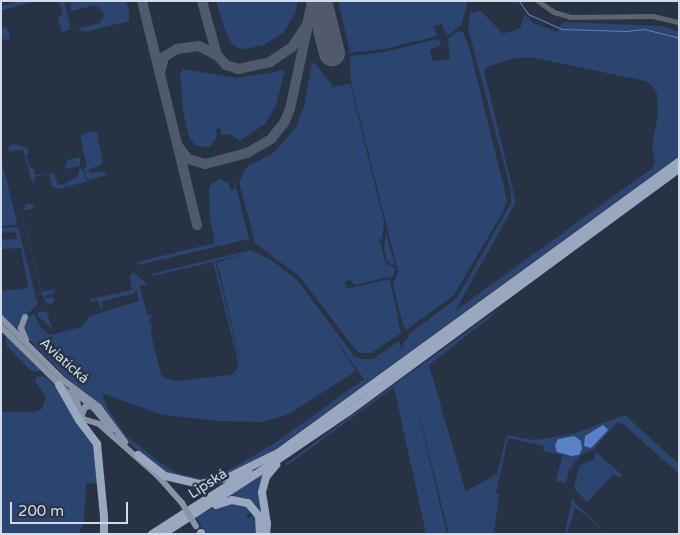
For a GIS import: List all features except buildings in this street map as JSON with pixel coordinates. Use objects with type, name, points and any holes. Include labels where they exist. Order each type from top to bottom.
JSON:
[{"type":"highway","points":[[138,455],[165,476],[200,484],[228,477],[278,453],[679,162]]},
{"type":"highway","points":[[266,534],[267,521],[262,496],[263,484],[274,467],[292,451],[679,169]]},
{"type":"highway","points":[[61,383],[78,420],[95,441],[100,475],[104,534]]},
{"type":"highway","points":[[85,418],[94,430],[99,442],[102,463],[100,475]]},
{"type":"highway","name":"Lipská","points":[[163,534],[292,451]]},
{"type":"highway","name":"Lipská","points":[[152,534],[278,453]]},
{"type":"highway","points":[[195,514],[224,501],[244,502],[258,513],[261,522],[260,534]]},
{"type":"main road","points":[[24,317],[22,331],[31,348]]},
{"type":"main road","name":"Aviatická","points":[[1,318],[31,348],[61,383],[78,404],[85,418],[99,424],[158,476]]},
{"type":"main road","name":"Aviatická","points":[[1,327],[61,383],[99,407],[127,445]]},
{"type":"main road","points":[[61,383],[94,409],[158,476],[182,503],[201,534]]},
{"type":"main road","points":[[83,408],[94,409],[96,417],[85,418],[83,408]]},
{"type":"street","points":[[538,1],[554,12],[570,17],[652,16],[679,22]]},
{"type":"shaded area","points":[[19,1],[34,1],[1,11],[1,6]]},
{"type":"shaded area","points":[[59,1],[64,1],[70,24],[69,30],[62,32],[58,17],[63,15]]},
{"type":"shaded area","points":[[70,1],[126,1],[129,21],[85,32],[77,29],[100,23],[104,15],[103,11],[95,5],[72,11]]},
{"type":"shaded area","points":[[216,1],[298,1],[295,14],[283,33],[264,45],[245,49],[237,48],[232,44],[224,28]]},
{"type":"shaded area","points":[[338,1],[467,1],[467,4],[462,24],[450,34],[446,35],[442,24],[434,26],[437,36],[384,49],[349,53],[349,49],[353,48],[349,47]]},
{"type":"shaded area","points":[[471,10],[474,13],[480,10],[503,34],[520,28],[525,15],[533,23],[557,32],[563,22],[661,26],[679,32],[679,156],[262,459],[232,474],[203,481],[172,476],[161,470],[128,442],[26,336],[24,330],[28,318],[34,314],[41,328],[50,335],[82,327],[90,316],[139,301],[137,289],[133,294],[102,301],[103,309],[101,310],[98,300],[91,302],[90,299],[132,290],[130,277],[133,272],[148,284],[140,286],[147,315],[152,314],[149,322],[152,323],[151,333],[161,375],[175,381],[232,375],[237,369],[238,361],[213,262],[153,276],[151,274],[251,250],[274,262],[298,281],[354,356],[362,359],[373,359],[399,341],[402,350],[403,342],[408,338],[408,335],[457,298],[511,203],[511,191],[468,28]],"holes":[[[531,57],[645,81],[652,85],[657,93],[658,115],[652,145],[655,164],[455,311],[516,202],[484,71],[486,67],[516,58]],[[249,253],[217,262],[245,379],[215,261]],[[330,332],[364,379],[275,443],[233,468],[203,479],[177,473],[159,462],[126,436],[107,408],[102,393],[162,415],[218,421],[263,422],[289,414],[356,371]]]},
{"type":"shaded area","points":[[7,27],[10,38],[1,39],[1,28]]},
{"type":"shaded area","points":[[458,31],[463,32],[469,47],[507,200],[503,212],[453,296],[406,330],[393,285],[398,271],[351,84],[350,56],[384,52],[437,39],[441,41],[440,46],[430,50],[433,61],[444,60],[450,58],[448,39]]},
{"type":"shaded area","points":[[312,63],[316,64],[333,87],[350,84],[384,222],[382,241],[381,238],[376,241],[380,241],[387,268],[387,263],[396,269],[393,276],[354,285],[351,280],[344,282],[347,289],[390,279],[401,333],[371,353],[360,353],[354,348],[300,277],[255,243],[239,182],[247,167],[272,154],[295,129],[304,107]]},
{"type":"shaded area","points":[[183,69],[237,78],[285,70],[276,105],[265,124],[240,141],[229,134],[221,135],[220,128],[216,129],[217,136],[210,147],[205,147],[195,145],[189,137],[183,111],[180,73]]},
{"type":"shaded area","points":[[93,131],[97,133],[103,161],[101,165],[89,169],[90,173],[103,171],[107,175],[87,180],[84,168],[87,167],[80,136]]},
{"type":"shaded area","points":[[14,144],[28,148],[29,153],[26,155],[29,167],[33,168],[35,175],[54,173],[58,185],[64,184],[66,186],[65,183],[78,176],[79,170],[83,169],[86,182],[57,189],[52,185],[49,174],[34,177],[35,184],[31,180],[23,149],[10,152],[7,148]]},
{"type":"shaded area","points":[[80,157],[80,166],[66,169],[65,164],[68,163],[67,160]]},
{"type":"shaded area","points":[[1,159],[17,222],[15,225],[1,226]]},
{"type":"shaded area","points":[[220,179],[228,183],[231,190],[235,189],[235,183],[249,239],[138,265],[137,262],[215,243],[210,220],[209,189],[211,184]]},
{"type":"shaded area","points":[[26,204],[31,204],[35,208],[23,211]]},
{"type":"shaded area","points":[[22,212],[42,292],[54,289],[55,293],[45,296],[45,298],[54,297],[54,302],[51,304],[46,303],[42,295]]},
{"type":"shaded area","points":[[18,227],[38,305],[22,318],[20,334],[1,315],[1,291],[28,288],[21,248],[1,249],[1,240],[17,239],[16,232],[1,233],[1,228]]},
{"type":"shaded area","points":[[386,233],[395,266],[387,261],[384,248]]},
{"type":"shaded area","points":[[498,309],[429,365],[466,493],[466,491],[497,474],[507,435],[534,440],[573,434],[625,415],[679,464],[679,474],[622,423],[620,425],[617,422],[594,449],[582,454],[572,465],[572,469],[569,469],[566,483],[556,481],[562,456],[571,457],[543,451],[544,446],[508,438],[496,493],[499,494],[494,534],[449,534],[409,374],[447,534],[426,534],[394,387],[288,465],[285,464]],"holes":[[[574,436],[579,455],[574,456],[555,443],[559,438]]]},
{"type":"shaded area","points":[[47,312],[52,329],[37,313]]},
{"type":"shaded area","points":[[5,337],[40,370],[38,372],[31,371],[7,346]]},
{"type":"shaded area","points":[[44,376],[63,394],[93,441],[100,484],[86,483],[84,521],[79,534],[1,534],[1,412],[34,412],[42,409],[46,396],[35,382],[37,377]]},
{"type":"shaded area","points":[[603,425],[608,430],[591,448],[584,446],[585,436]]},
{"type":"shaded area","points":[[574,436],[581,441],[582,449],[579,455],[572,456],[557,452],[555,445],[558,439]]},
{"type":"shaded area","points":[[596,449],[596,452],[622,475],[619,478],[614,474],[587,502],[574,488],[579,466],[594,459]]},
{"type":"shaded area","points":[[263,474],[264,519],[256,505],[249,500],[230,495]]},
{"type":"shaded area","points":[[572,499],[608,534],[575,507],[567,534],[565,534]]},
{"type":"shaded area","points":[[225,502],[245,505],[252,511],[246,516],[248,519],[254,514],[257,521],[257,534],[205,534],[196,517]]},
{"type":"waterway","points":[[519,1],[528,14],[562,29],[626,31],[644,29],[679,38]]},
{"type":"taxiway","points":[[142,1],[197,225]]},
{"type":"taxiway","points":[[202,1],[217,55],[226,65],[238,69],[270,62],[292,47],[307,25],[312,1]]},
{"type":"taxiway","points":[[178,146],[188,159],[205,164],[247,153],[271,139],[284,123],[290,109],[309,20]]},
{"type":"taxiway","points":[[160,72],[164,57],[177,49],[199,46],[216,55]]},
{"type":"runway","points":[[319,1],[332,53]]}]
